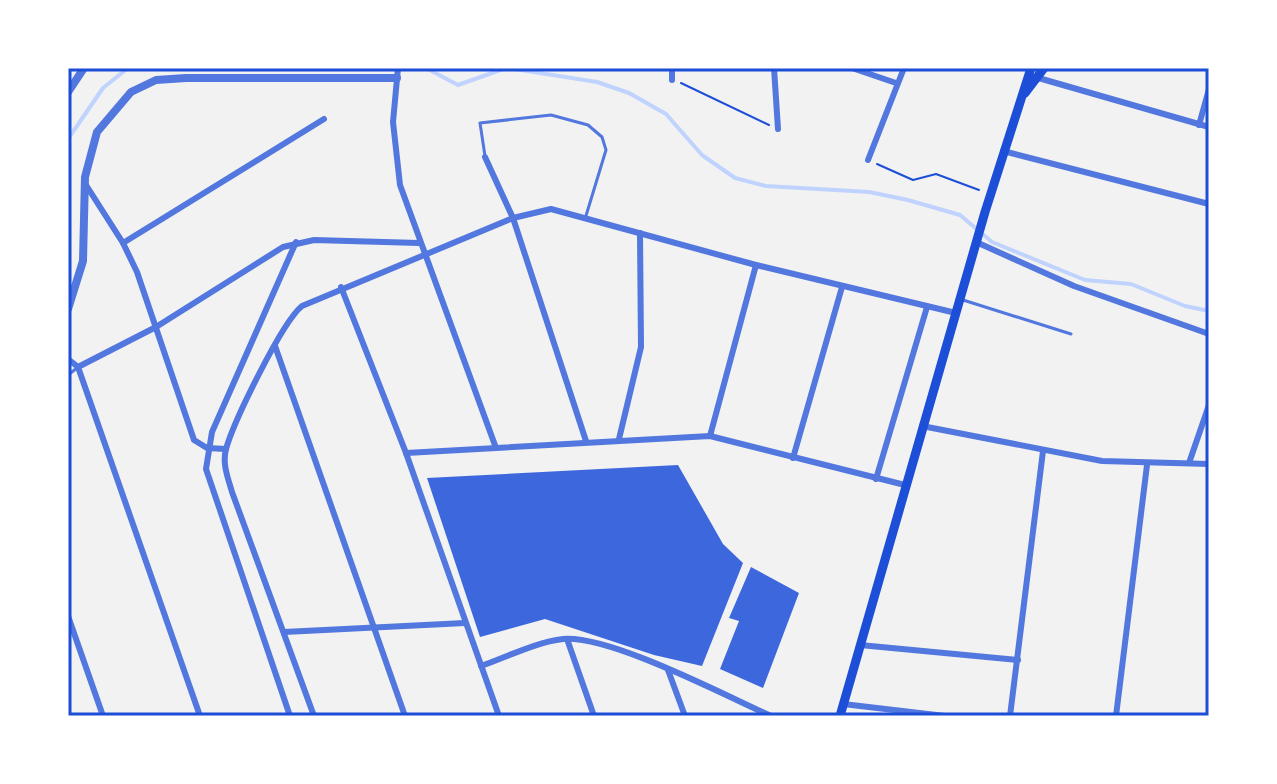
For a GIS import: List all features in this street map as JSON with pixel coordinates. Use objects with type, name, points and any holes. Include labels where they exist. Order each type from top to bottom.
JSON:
[{"type":"main road","points":[[1025,93],[1039,79],[1044,68]]},
{"type":"main road","points":[[840,716],[990,194],[1030,71]]},
{"type":"street","points":[[68,92],[84,68]]},
{"type":"street","points":[[672,68],[672,80]]},
{"type":"street","points":[[774,68],[778,129]]},
{"type":"street","points":[[852,68],[896,83]]},
{"type":"street","points":[[868,160],[904,68]]},
{"type":"street","points":[[1030,71],[1039,79],[1209,127]]},
{"type":"street","points":[[68,309],[83,261],[85,182],[97,132],[131,92],[156,80],[398,73],[393,122],[396,162],[419,243],[428,252],[496,448]]},
{"type":"street","points":[[1199,125],[1209,89]]},
{"type":"street","points":[[123,243],[324,119]]},
{"type":"street","points":[[1003,151],[1209,204]]},
{"type":"street","points":[[485,157],[513,218],[586,441]]},
{"type":"street","points":[[85,182],[123,243],[156,327],[194,440],[207,448],[226,449]]},
{"type":"street","points":[[314,716],[226,474],[226,449],[294,312],[341,287],[428,252],[513,218],[551,209],[756,265],[956,313]]},
{"type":"street","points":[[619,439],[641,347],[640,233]]},
{"type":"street","points":[[78,367],[156,327],[264,256],[296,242],[363,239],[419,243]]},
{"type":"street","points":[[290,716],[206,469],[207,448],[296,242]]},
{"type":"street","points":[[976,242],[1074,286],[1209,334]]},
{"type":"street","points":[[710,436],[756,265]]},
{"type":"street","points":[[341,287],[406,453],[499,716]]},
{"type":"street","points":[[793,458],[842,287]]},
{"type":"street","points":[[876,479],[927,307]]},
{"type":"street","points":[[275,346],[405,716]]},
{"type":"street","points":[[68,359],[78,367],[200,716]]},
{"type":"street","points":[[1189,463],[1209,405]]},
{"type":"street","points":[[922,426],[1043,451],[1147,465],[1209,464]]},
{"type":"street","points":[[406,453],[710,436],[905,485]]},
{"type":"street","points":[[1010,716],[1043,451]]},
{"type":"street","points":[[1116,716],[1147,465]]},
{"type":"street","points":[[68,616],[103,716]]},
{"type":"street","points":[[284,632],[465,623]]},
{"type":"street","points":[[481,666],[567,639],[592,643],[668,670],[771,716]]},
{"type":"street","points":[[567,639],[594,716]]},
{"type":"street","points":[[860,645],[1018,660]]},
{"type":"street","points":[[668,670],[685,716]]},
{"type":"street","points":[[843,704],[945,716]]},
{"type":"lane","points":[[485,157],[480,123],[551,115],[588,125],[602,137],[606,150],[585,219]]},
{"type":"lane","points":[[960,298],[1071,334]]},
{"type":"lane","points":[[68,375],[78,367]]},
{"type":"path","points":[[672,80],[778,129]]},
{"type":"path","points":[[868,160],[913,180],[936,174],[990,194]]},
{"type":"building","points":[[678,465],[723,544],[743,563],[702,666],[654,655],[545,619],[480,637],[427,478]]},
{"type":"building","points":[[751,567],[799,593],[763,688],[720,669],[739,621],[729,618]]},
{"type":"waterway","points":[[68,139],[103,88],[128,68]]},
{"type":"waterway","points":[[426,68],[458,85],[506,68]]},
{"type":"waterway","points":[[508,68],[597,82],[629,93],[666,114],[702,155],[735,178],[766,186],[869,192],[908,200],[960,215],[992,242],[1085,280],[1131,284],[1185,306],[1209,311]]}]
